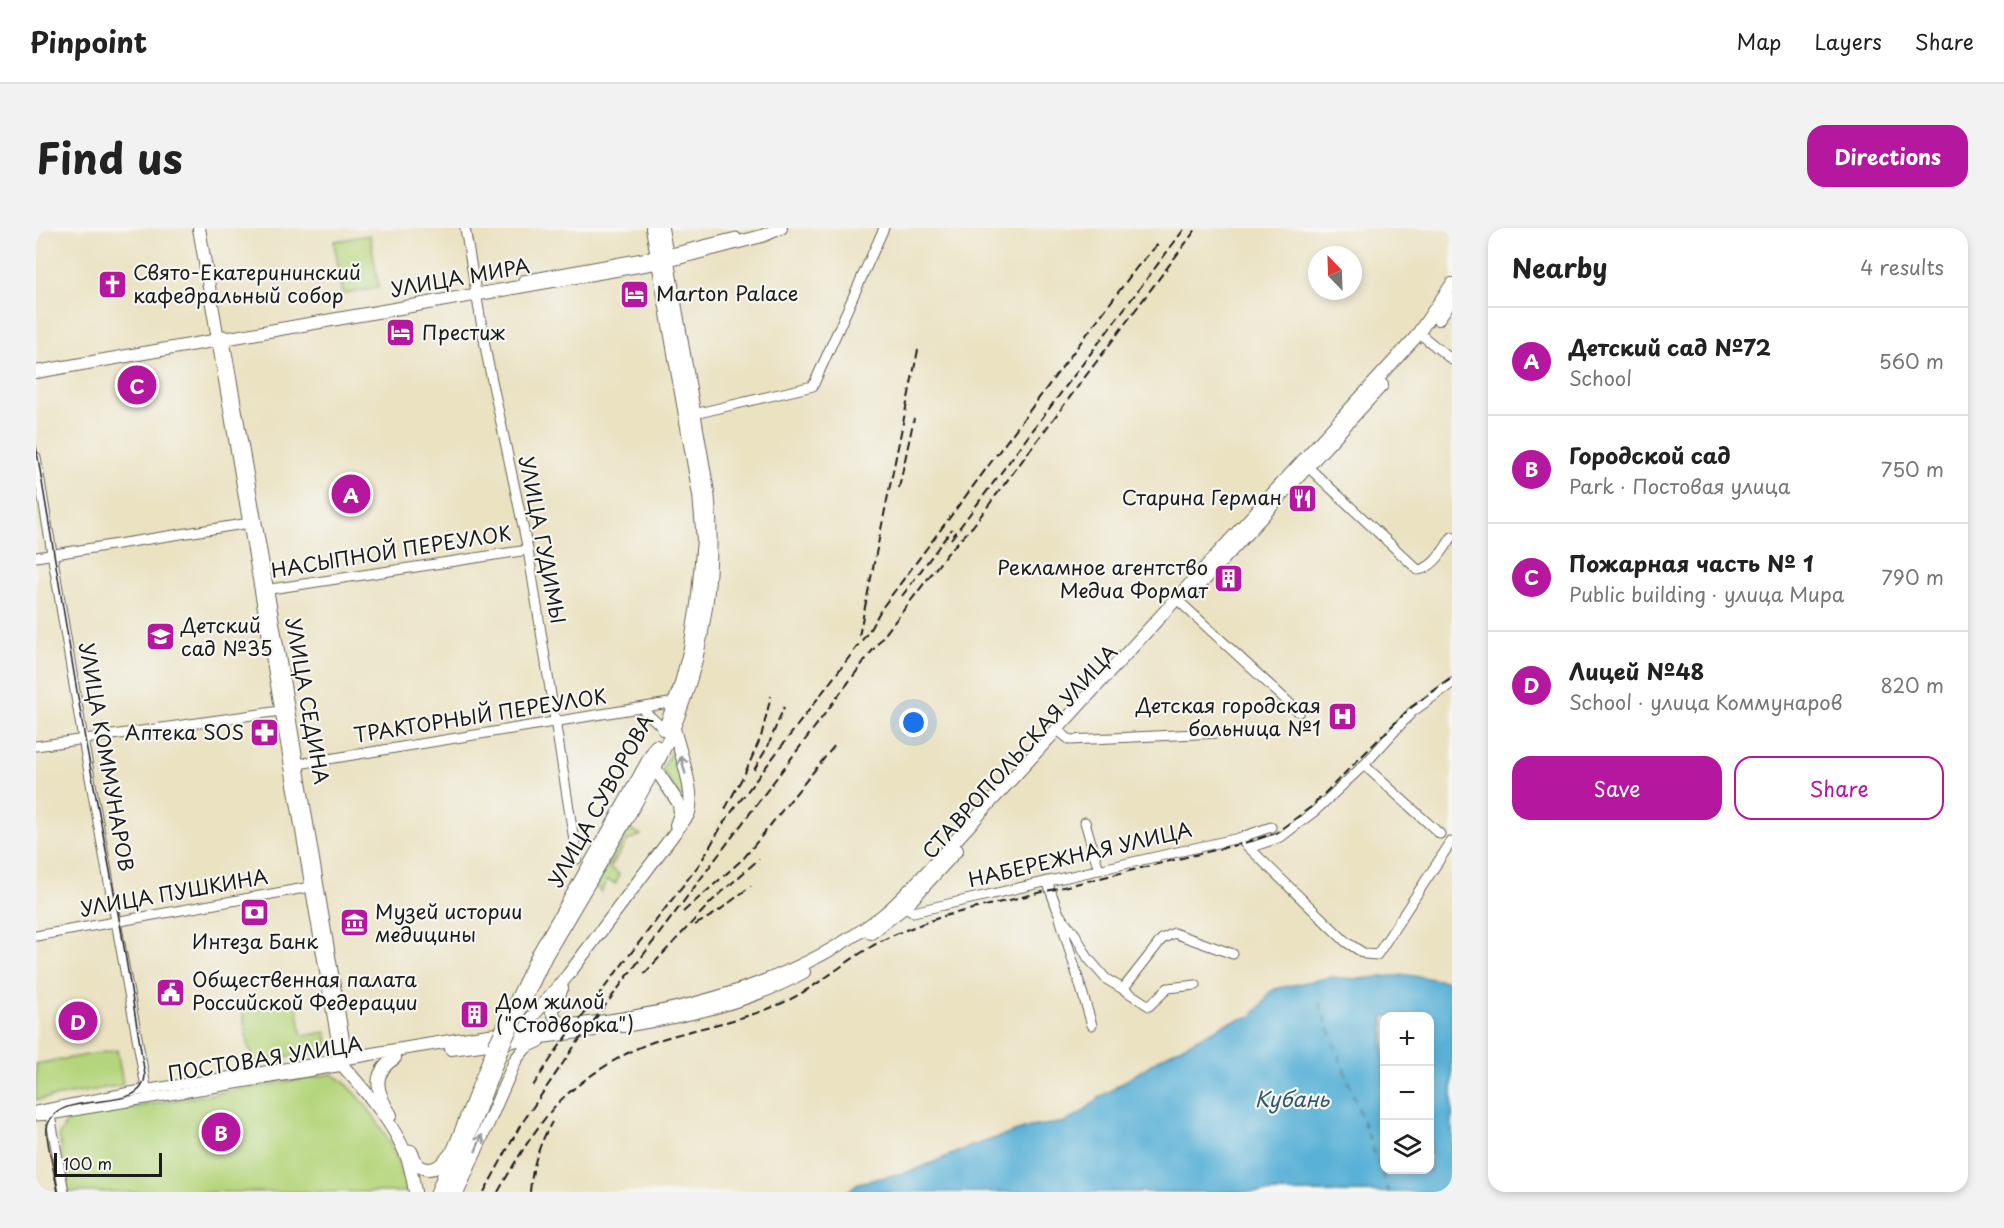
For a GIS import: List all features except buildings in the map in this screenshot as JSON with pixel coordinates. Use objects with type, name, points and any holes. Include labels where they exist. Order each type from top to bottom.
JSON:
[{"type":"main road","name":"УЛИЦА СЕДИНА","points":[[199,228],[221,337],[253,522],[342,1062]]},
{"type":"main road","name":"УЛИЦА СУВОРОВА","points":[[437,1192],[459,1143],[494,1046],[527,974],[618,825],[652,764],[679,703],[692,640],[703,540],[690,415],[662,259],[652,228]]},
{"type":"main road","name":"УЛИЦА СУВОРОВА","points":[[662,228],[662,259]]},
{"type":"main road","name":"УЛИЦА МИРА","points":[[36,372],[662,259],[762,236],[782,228]]},
{"type":"main road","name":"СТАВРОПОЛЬСКАЯ УЛИЦА","points":[[501,1042],[669,1018],[710,1008],[787,981],[874,931],[1421,335],[1452,284]]},
{"type":"main road","name":"СТАВРОПОЛЬСКАЯ УЛИЦА","points":[[1059,731],[1182,604],[1308,467],[1452,299]]},
{"type":"main road","points":[[516,1031],[531,1018],[568,975],[668,843],[686,804],[688,785],[669,729]]},
{"type":"main road","name":"УЛИЦА СУВОРОВА","points":[[618,825],[642,791],[652,764]]},
{"type":"main road","points":[[652,764],[673,795]]},
{"type":"main road","points":[[642,791],[657,788],[686,804]]},
{"type":"main road","name":"СТАВРОПОЛЬСКАЯ УЛИЦА","points":[[477,1037],[606,1021],[688,1005],[741,990],[772,979],[814,958],[902,903]]},
{"type":"main road","points":[[568,975],[552,1012],[558,1022],[576,1024]]},
{"type":"main road","points":[[459,1192],[516,1059],[526,1047],[557,1035]]},
{"type":"main road","name":"ПОСТОВАЯ УЛИЦА","points":[[342,1062],[372,1054],[477,1037]]},
{"type":"main road","name":"ПОСТОВАЯ УЛИЦА","points":[[342,1062],[395,1058],[501,1042]]},
{"type":"main road","points":[[395,1058],[382,1068],[379,1091],[415,1161],[421,1168],[438,1168],[459,1143]]},
{"type":"main road","points":[[342,1062],[400,1141],[407,1156],[415,1192]]},
{"type":"main road","name":"УЛИЦА СУВОРОВА","points":[[448,1192],[459,1143]]},
{"type":"street","name":"УЛИЦА ГУДИМЫ","points":[[465,228],[475,292],[528,550],[578,859]]},
{"type":"street","name":"УЛИЦА МИРА","points":[[662,259],[767,228]]},
{"type":"street","points":[[690,415],[813,386],[884,228]]},
{"type":"street","points":[[1421,335],[1452,360]]},
{"type":"street","name":"УЛИЦА МИРА","points":[[36,367],[221,337]]},
{"type":"street","name":"УЛИЦА КОММУНАРОВ","points":[[36,457],[83,739],[147,1094]]},
{"type":"street","points":[[1308,467],[1418,570],[1431,565],[1452,537]]},
{"type":"street","points":[[36,557],[253,522]]},
{"type":"street","name":"НАСЫПНОЙ ПЕРЕУЛОК","points":[[264,590],[528,550]]},
{"type":"street","points":[[1182,604],[1299,712]]},
{"type":"street","points":[[1249,848],[1281,837],[1315,811],[1364,765],[1413,712],[1452,683]]},
{"type":"street","name":"ТРАКТОРНЫЙ ПЕРЕУЛОК","points":[[294,764],[679,703]]},
{"type":"street","points":[[641,708],[669,729]]},
{"type":"street","points":[[36,746],[285,710]]},
{"type":"street","points":[[1059,731],[1070,740],[1218,733]]},
{"type":"street","points":[[1364,765],[1440,834]]},
{"type":"street","points":[[1085,822],[1099,870]]},
{"type":"street","name":"НАБЕРЕЖНАЯ УЛИЦА","points":[[902,903],[913,912],[1239,838],[1272,827]]},
{"type":"street","points":[[1239,838],[1346,942],[1365,954],[1377,955],[1451,843]]},
{"type":"street","points":[[1047,881],[1092,1025]]},
{"type":"street","name":"УЛИЦА ПУШКИНА","points":[[36,936],[314,886]]},
{"type":"street","name":"УЛИЦА СЕДИНА","points":[[314,886],[345,1046],[352,1053],[372,1054]]},
{"type":"street","points":[[1059,914],[1075,934],[1088,958],[1106,979],[1149,1006],[1168,988],[1196,985]]},
{"type":"street","points":[[1123,989],[1162,939],[1174,933],[1233,954]]},
{"type":"street","name":"ПОСТОВАЯ УЛИЦА","points":[[36,1114],[342,1062]]},
{"type":"street","name":"ПОСТОВАЯ УЛИЦА","points":[[36,1114],[50,1115],[147,1094]]},
{"type":"street","points":[[50,1115],[64,1192]]},
{"type":"green space","points":[[370,235],[379,288],[343,294],[334,241]]},
{"type":"green space","points":[[673,747],[686,800],[677,792],[662,770]]},
{"type":"green space","points":[[629,829],[641,835],[627,841],[610,868],[619,874],[616,884],[607,880],[601,892],[595,886]]},
{"type":"green space","points":[[296,1000],[302,1036],[326,1032],[329,1050],[253,1062],[242,1008]]},
{"type":"green space","points":[[117,1050],[123,1085],[36,1100],[36,1064]]},
{"type":"green space","points":[[332,1074],[356,1094],[380,1126],[398,1161],[406,1192],[68,1192],[59,1135],[69,1118]]},
{"type":"water","name":"Кубань","points":[[1407,975],[1452,982],[1452,1192],[847,1192],[858,1183],[913,1171],[969,1147],[1030,1127],[1066,1122],[1164,1056],[1227,1023],[1252,1016],[1269,993],[1275,989],[1331,977],[1356,979]]},
{"type":"ferry route","points":[[1319,1002],[1389,1192]]},
{"type":"tram line","points":[[36,446],[145,1075],[141,1088],[130,1095],[81,1104],[66,1108],[54,1115],[47,1128],[47,1133],[58,1192]]},
{"type":"railway","points":[[951,539],[1185,228]]},
{"type":"railway","points":[[484,1192],[520,1126],[574,1047],[869,655],[946,555],[973,526],[1197,228]]},
{"type":"railway","points":[[533,1086],[558,1048],[701,862],[724,822],[869,631],[882,608],[1137,267],[1159,243]]},
{"type":"railway","points":[[859,636],[918,350]]},
{"type":"railway","points":[[899,488],[914,418]]},
{"type":"railway","points":[[902,596],[952,529]]},
{"type":"railway","points":[[498,1192],[532,1136],[556,1105],[587,1078],[613,1061],[650,1043],[748,1016],[780,1004],[804,992],[878,943],[905,930],[944,916],[1244,843],[1276,833],[1311,807],[1409,709],[1452,678]]},
{"type":"railway","points":[[725,809],[761,737],[771,696]]},
{"type":"railway","points":[[754,770],[768,746],[784,707]]},
{"type":"railway","points":[[683,912],[743,859],[835,745]]},
{"type":"railway","points":[[644,974],[712,901],[759,859]]},
{"type":"railway","points":[[695,925],[716,913],[751,886]]},
{"type":"railway","points":[[530,1192],[537,1156],[552,1122]]},
{"type":"place","name":"Свято-Екатерининский кафедральный собор","points":[[112,284]]},
{"type":"place","name":"Marton Palace","points":[[635,294]]},
{"type":"place","name":"Престиж","points":[[401,333]]},
{"type":"place","name":"Пожарная часть № 1","points":[[137,385]]},
{"type":"place","name":"Детский сад №72","points":[[351,494]]},
{"type":"place","name":"Старина Герман","points":[[1303,498]]},
{"type":"place","name":"Рекламное агентство Медиа Формат","points":[[1229,579]]},
{"type":"place","name":"Детский сад №35","points":[[160,637]]},
{"type":"place","name":"Детская городская больница №1","points":[[1342,717]]},
{"type":"place","name":"Аптека SOS","points":[[265,733]]},
{"type":"place","name":"Интеза Банк","points":[[255,912]]},
{"type":"place","name":"Музей истории медицины","points":[[354,923]]},
{"type":"place","name":"Общественная палата Российской Федерации","points":[[171,992]]},
{"type":"place","name":"Дом жилой (\"Стодворка\")","points":[[475,1014]]},
{"type":"place","name":"Лицей №48","points":[[78,1021]]},
{"type":"place","name":"Городской сад","points":[[221,1132]]}]
